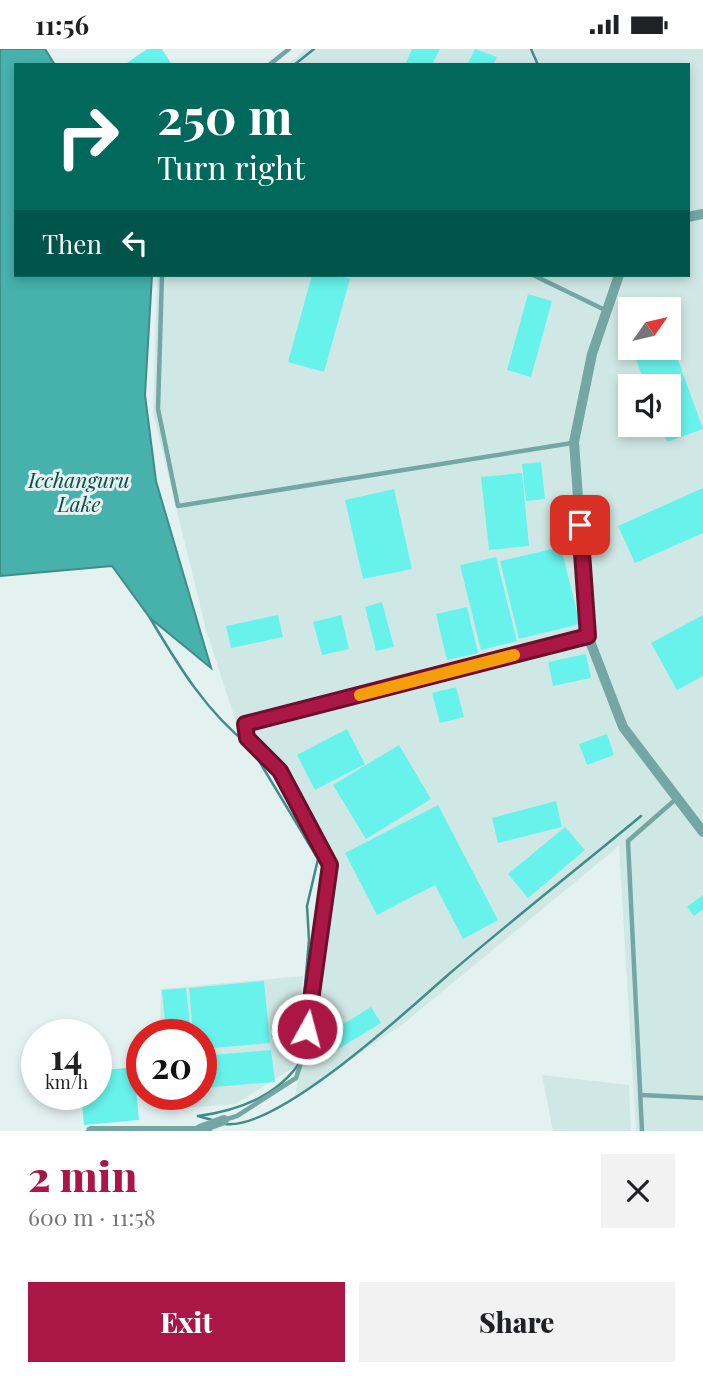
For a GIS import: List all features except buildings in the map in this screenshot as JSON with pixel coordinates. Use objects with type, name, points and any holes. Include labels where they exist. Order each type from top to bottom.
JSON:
[{"type":"street","points":[[618,277],[592,354],[574,442],[588,636],[623,727],[703,832]]},
{"type":"street","points":[[92,1131],[211,1126]]},
{"type":"lane","points":[[272,63],[289,49]]},
{"type":"lane","points":[[162,277],[158,409],[178,506],[574,442]]},
{"type":"lane","points":[[537,277],[605,310]]},
{"type":"lane","points":[[211,1126],[237,1116],[296,1079],[303,1056],[330,865],[280,771],[247,738],[245,724],[588,636]]},
{"type":"lane","points":[[642,1131],[628,841],[676,799]]},
{"type":"lane","points":[[641,1095],[703,1098]]},
{"type":"shaded area","points":[[306,49],[703,49],[703,1131],[636,1131],[619,846],[403,1024],[295,1097],[330,864],[281,767],[237,725],[206,630],[153,413],[157,277],[690,277],[690,63],[289,63]]},
{"type":"shaded area","points":[[303,976],[293,1068],[235,1104],[217,1105],[217,1019],[160,1019],[161,989]]},
{"type":"shaded area","points":[[542,1075],[629,1085],[631,1131],[553,1131]]},
{"type":"water","name":"Icchanguru Lake","points":[[0,49],[45,49],[54,63],[14,63],[14,277],[152,277],[145,395],[156,481],[211,668],[150,618],[112,566],[0,576]]},
{"type":"waterway","points":[[296,63],[314,49]]},
{"type":"waterway","points":[[531,49],[537,63]]},
{"type":"waterway","points":[[150,618],[206,703],[250,746],[318,859],[307,906],[309,940],[298,1065],[278,1086],[254,1101],[198,1116],[212,1120]]},
{"type":"waterway","points":[[225,1124],[248,1121],[277,1108],[342,1065],[641,816]]},
{"type":"slow traffic","points":[[360,695],[514,655]]},
{"type":"route","points":[[307,1029],[324,891],[330,865],[280,771],[247,738],[245,724],[588,636],[580,525]]}]
